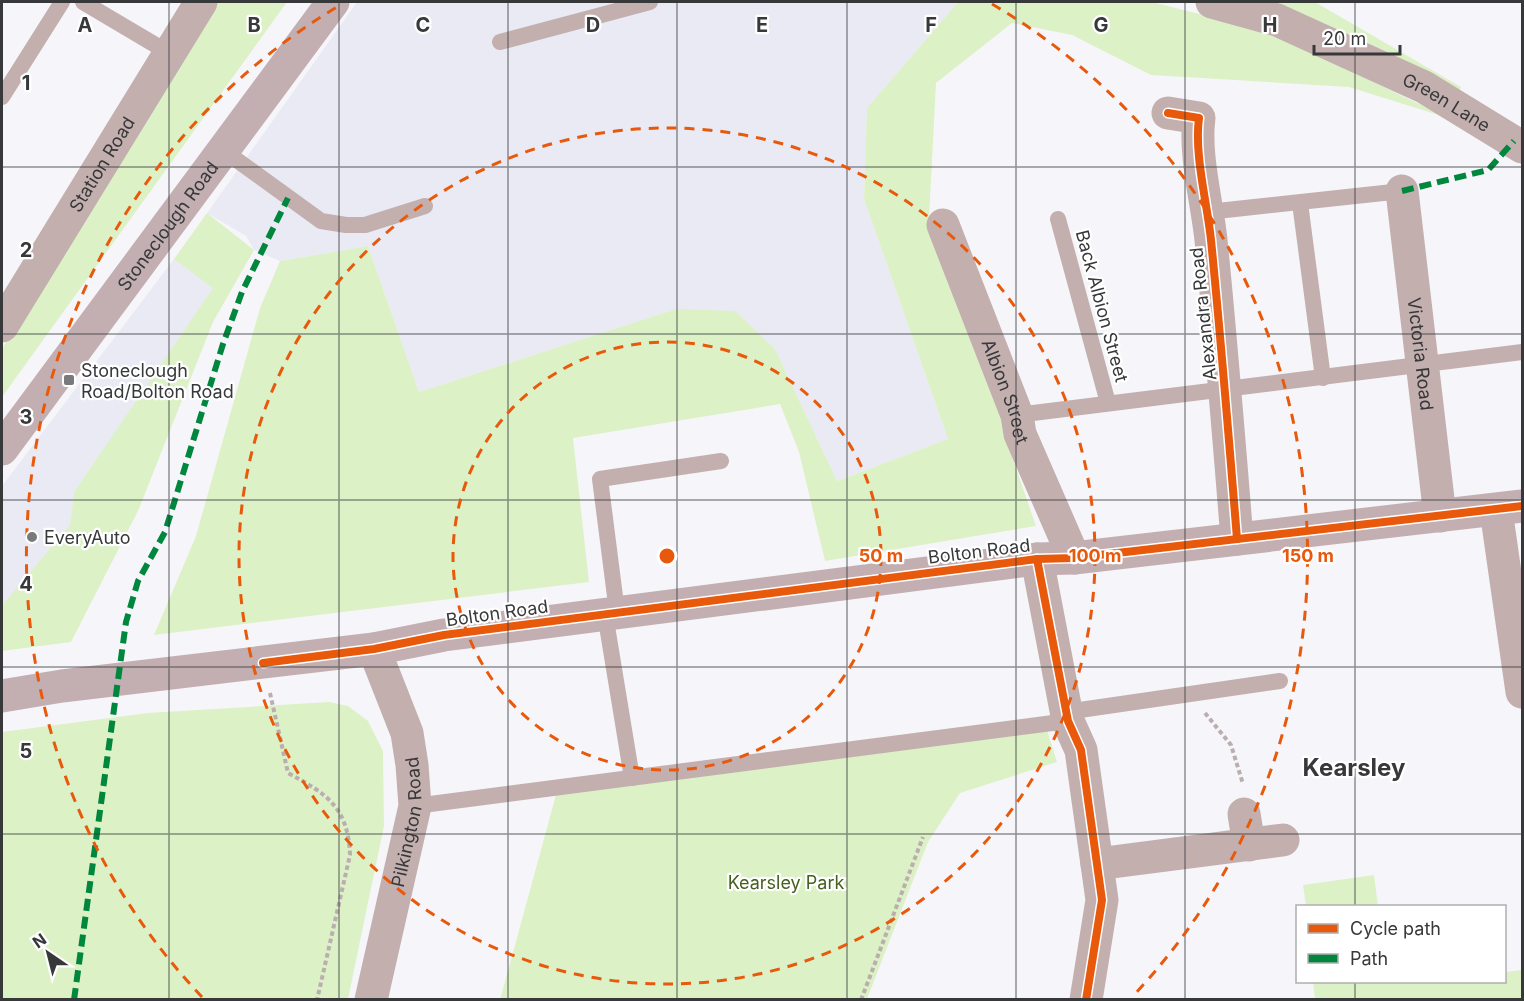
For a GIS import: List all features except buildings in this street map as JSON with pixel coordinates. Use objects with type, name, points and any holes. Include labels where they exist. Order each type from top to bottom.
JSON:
[{"type":"main road","name":"Stoneclough Road","points":[[2,448],[333,2]]},
{"type":"main road","name":"Bolton Road","points":[[2,696],[62,686],[374,649],[444,635],[1037,559],[1074,558],[1509,508]]},
{"type":"street","name":"Station Road","points":[[2,326],[201,2]]},
{"type":"street","name":"Green Lane","points":[[1212,2],[1277,20],[1424,87],[1520,138]]},
{"type":"street","name":"Alexandra Road","points":[[1168,113],[1199,118],[1197,130],[1208,212],[1237,539]]},
{"type":"street","name":"Victoria Road","points":[[1402,191],[1440,516]]},
{"type":"street","name":"Albion Street","points":[[943,225],[1017,415],[1020,434],[1074,558]]},
{"type":"street","points":[[1509,508],[1521,674]]},
{"type":"street","points":[[1037,559],[1067,716],[1081,750],[1102,900],[1086,999]]},
{"type":"street","name":"Pilkington Road","points":[[371,999],[415,806],[407,733],[374,649]]},
{"type":"street","points":[[1097,864],[1246,829],[1283,840]]},
{"type":"lane","points":[[2,97],[62,2]]},
{"type":"lane","points":[[83,2],[169,53]]},
{"type":"lane","points":[[500,42],[650,2]]},
{"type":"lane","points":[[223,150],[321,220],[346,225],[365,225],[425,206]]},
{"type":"lane","points":[[1208,212],[1402,191]]},
{"type":"lane","points":[[1300,203],[1323,378]]},
{"type":"lane","name":"Back Albion Street","points":[[1058,219],[1108,403]]},
{"type":"lane","points":[[1017,415],[1522,352]]},
{"type":"lane","points":[[632,778],[611,613],[600,479],[721,461]]},
{"type":"lane","points":[[415,806],[632,778],[1067,716],[1280,681]]},
{"type":"path","points":[[262,663],[288,772],[318,789],[334,805],[344,818],[349,837],[350,855],[317,999]]},
{"type":"path","points":[[1190,694],[1231,745],[1248,801],[1246,829]]},
{"type":"path","points":[[861,999],[923,837]]},
{"type":"shaded area","points":[[357,2],[958,2],[867,108],[864,199],[948,439],[837,481],[775,349],[676,309],[419,392],[368,246],[280,261],[254,250],[246,236],[207,213]]},
{"type":"shaded area","points":[[174,259],[214,287],[74,492],[70,525],[4,603],[2,610],[2,486]]},
{"type":"green space","points":[[214,2],[287,2],[2,397],[2,349],[41,281]]},
{"type":"green space","points":[[958,2],[1152,2],[1239,24],[1299,46],[1448,118],[1349,87],[1151,75],[1072,35],[1012,23],[936,83],[929,219],[1004,416],[1007,442],[1036,526],[825,561],[799,452],[780,404],[573,438],[589,582],[154,635],[196,536],[260,308],[280,261],[368,246],[419,392],[676,309],[735,311],[775,349],[837,481],[948,439],[864,199],[867,108]]},
{"type":"green space","points":[[1260,2],[1315,2],[1461,87],[1459,92]]},
{"type":"green space","points":[[207,213],[254,250],[213,322],[138,511],[71,642],[2,651],[4,603],[70,525],[74,492],[213,288],[174,259]]},
{"type":"green space","points":[[329,702],[348,706],[368,721],[383,751],[384,826],[348,999],[2,999],[2,732],[148,713]]},
{"type":"green space","name":"Kearsley Park","points":[[1047,730],[1057,762],[960,793],[928,842],[867,999],[500,1000],[557,791]]},
{"type":"green space","points":[[1374,875],[1378,905],[1306,905],[1303,885]]},
{"type":"green space","points":[[1522,970],[1522,999],[1315,999],[1313,983],[1506,983],[1506,972]]},
{"type":"marked path","points":[[1402,191],[1488,170],[1514,141]]},
{"type":"marked path","points":[[74,1000],[126,622],[138,581],[165,532],[223,344],[242,292],[288,198]]},
{"type":"cycle path","points":[[1168,113],[1199,118],[1198,147],[1211,240],[1237,539]]},
{"type":"cycle path","points":[[263,663],[374,649],[444,635],[1037,559],[1074,558],[1522,506]]},
{"type":"cycle path","points":[[1037,559],[1068,721],[1081,750],[1102,900],[1086,1000]]},
{"type":"place","name":"Stoneclough Road/Bolton Road","points":[[69,380]]},
{"type":"place","name":"EveryAuto","points":[[32,537]]},
{"type":"district","name":"Kearsley","points":[[1354,767]]}]
